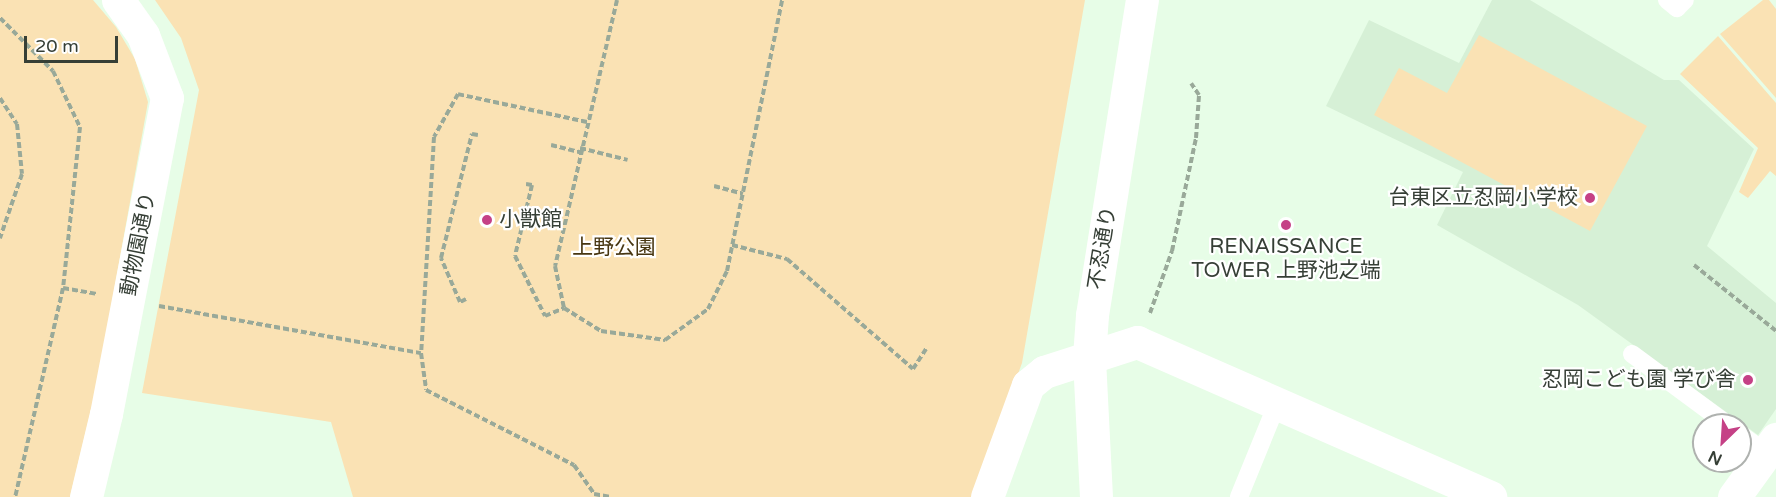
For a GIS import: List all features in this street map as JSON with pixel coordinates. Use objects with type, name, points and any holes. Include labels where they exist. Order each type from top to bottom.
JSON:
[{"type":"street","name":"動物園通り","points":[[86,497],[106,414],[167,98],[143,35],[118,0]]},
{"type":"street","name":"不忍通り","points":[[1096,497],[1089,357],[1142,0]]},
{"type":"street","points":[[987,497],[1028,386],[1044,372],[1137,342],[1490,497]]},
{"type":"street","points":[[1734,497],[1771,446]]},
{"type":"lane","points":[[1667,0],[1677,8],[1685,0]]},
{"type":"lane","points":[[1632,354],[1712,413]]},
{"type":"lane","points":[[1239,497],[1277,404]]},
{"type":"lane","points":[[1752,439],[1771,446]]},
{"type":"path","points":[[617,0],[586,122],[555,266],[564,308],[601,331],[665,340],[708,309],[727,271],[782,0]]},
{"type":"path","points":[[0,18],[53,71],[80,127],[63,288],[15,497]]},
{"type":"path","points":[[1145,325],[1172,250],[1196,138],[1199,95],[1191,82]]},
{"type":"path","points":[[586,122],[458,94],[434,137],[422,353],[426,390],[574,465],[594,494],[611,497]]},
{"type":"path","points":[[0,98],[16,124],[22,174],[0,238]]},
{"type":"path","points":[[466,299],[460,302],[441,258],[472,134],[478,135]]},
{"type":"path","points":[[550,145],[628,160]]},
{"type":"path","points":[[526,184],[532,185],[516,256],[545,316],[564,308]]},
{"type":"path","points":[[714,186],[743,194]]},
{"type":"path","points":[[732,245],[787,259],[913,369],[927,349]]},
{"type":"path","points":[[1694,266],[1776,331]]},
{"type":"path","points":[[63,288],[107,296]]},
{"type":"path","points":[[154,305],[378,348],[422,353]]},
{"type":"shaded area","name":"台東区立忍岡小学校","points":[[1492,0],[1530,0],[1664,80],[1679,80],[1754,149],[1707,246],[1776,303],[1776,409],[1758,435],[1752,431],[1752,413],[1728,413],[1578,305],[1437,225],[1463,172],[1326,106],[1369,20],[1459,63]]},
{"type":"green space","points":[[0,0],[93,0],[116,27],[135,59],[148,102],[97,385],[70,497],[0,497]]},
{"type":"green space","name":"上野公園","points":[[155,0],[1085,0],[1022,363],[973,497],[353,497],[331,422],[142,393],[199,90],[181,38]]},
{"type":"green space","points":[[1763,0],[1769,0],[1776,9],[1776,98],[1720,34]]},
{"type":"green space","points":[[1479,35],[1647,126],[1590,231],[1374,115],[1399,68],[1447,93]]},
{"type":"green space","points":[[1718,36],[1776,103],[1776,176],[1770,171],[1748,198],[1739,192],[1758,148],[1680,74]]},
{"type":"place","name":"台東区立忍岡小学校","points":[[1590,198]]},
{"type":"place","name":"小獣館","points":[[487,220]]},
{"type":"place","name":"RENAISSANCE TOWER 上野池之端","points":[[1286,225]]},
{"type":"place","name":"忍岡こども園 学び舎","points":[[1748,380]]}]
